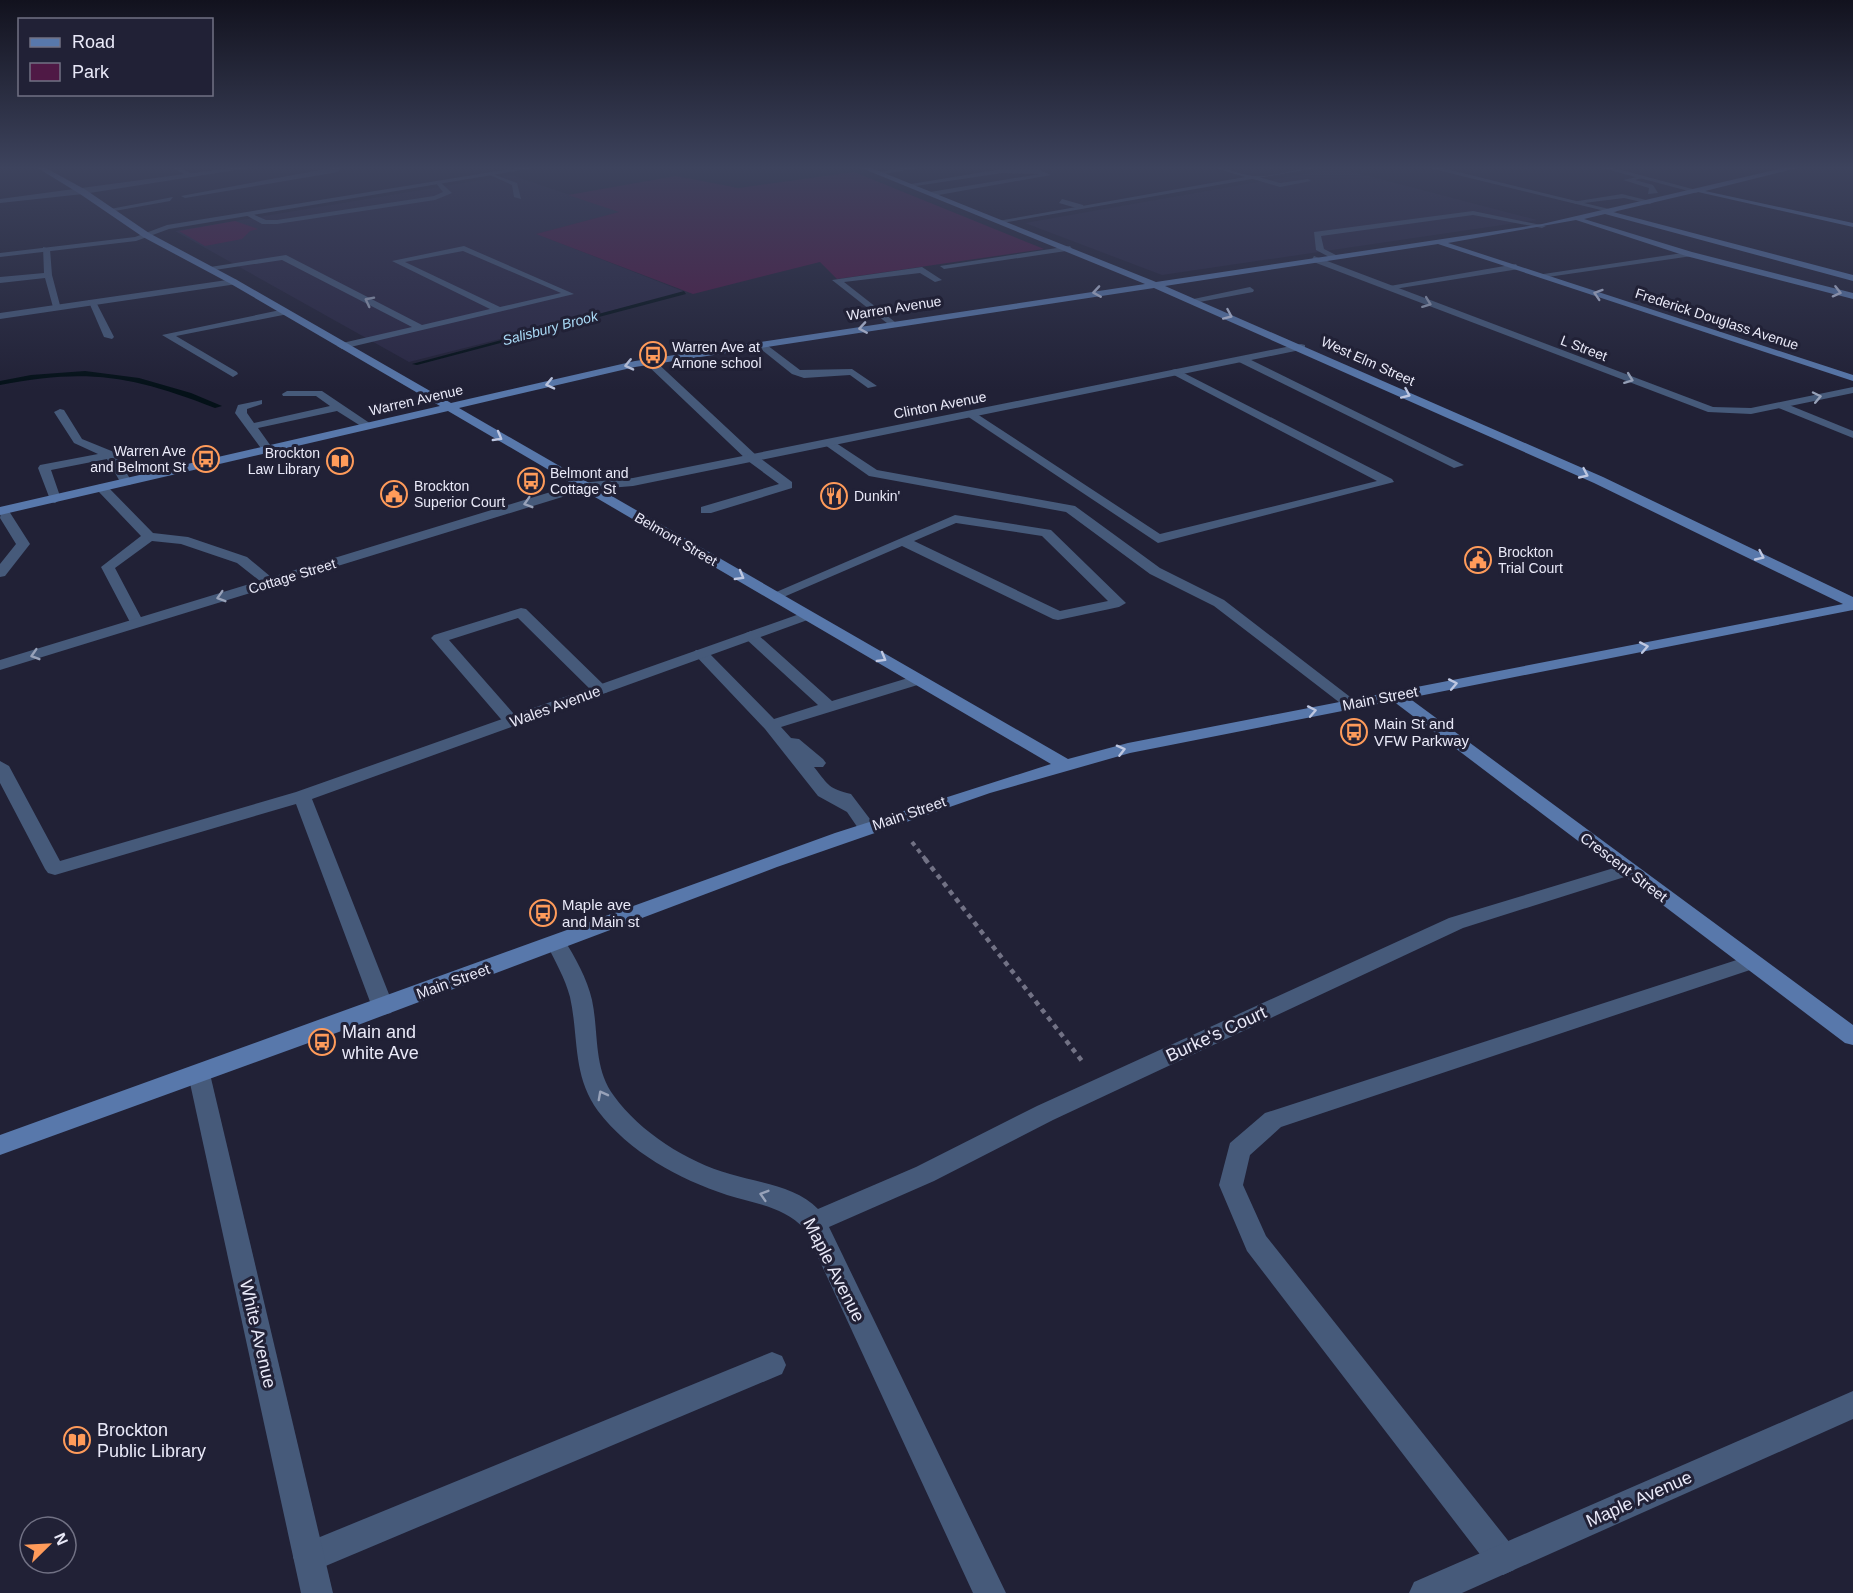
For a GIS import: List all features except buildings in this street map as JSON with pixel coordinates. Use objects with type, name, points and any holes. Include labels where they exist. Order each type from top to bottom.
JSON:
[{"type":"main road","name":"Belmont Street","points":[[158,241],[234,282],[447,408],[1065,764]]},
{"type":"main road","name":"West Elm Street","points":[[1054,241],[1194,300],[1540,454],[1806,578],[1853,604]]},
{"type":"main road","name":"Warren Avenue","points":[[1,511],[649,362],[1433,241]]},
{"type":"main road","name":"Frederick Douglass Avenue","points":[[1436,241],[1853,378]]},
{"type":"main road","points":[[1649,241],[1689,254],[1853,296]]},
{"type":"main road","points":[[1673,249],[1712,242],[1853,278]]},
{"type":"main road","name":"Main Street","points":[[0,1145],[383,1007],[867,827],[1065,764],[1128,748],[1853,604]]},
{"type":"main road","name":"Crescent Street","points":[[1395,695],[1853,1037]]},
{"type":"street","points":[[0,255],[115,241]]},
{"type":"street","points":[[1318,241],[1320,250],[1334,256]]},
{"type":"street","points":[[342,346],[570,294],[464,248],[396,261],[499,310]]},
{"type":"street","points":[[944,266],[1070,248]]},
{"type":"street","points":[[46,249],[48,275],[58,307]]},
{"type":"street","points":[[1541,275],[1689,254]]},
{"type":"street","points":[[208,268],[283,257],[421,328]]},
{"type":"street","name":"L Street","points":[[1314,259],[1700,406],[1739,413],[1853,390]]},
{"type":"street","points":[[1388,287],[1516,267]]},
{"type":"street","points":[[892,324],[836,280],[922,270],[938,280]]},
{"type":"street","points":[[0,280],[48,275]]},
{"type":"street","points":[[0,315],[234,282]]},
{"type":"street","points":[[1194,300],[1250,290]]},
{"type":"street","points":[[91,302],[109,337]]},
{"type":"street","points":[[234,374],[167,335],[285,312]]},
{"type":"street","points":[[760,344],[796,372],[804,375],[852,372],[872,386]]},
{"type":"street","name":"Clinton Avenue","points":[[584,486],[633,482],[1301,347]]},
{"type":"street","points":[[1241,359],[1458,465]]},
{"type":"street","points":[[649,362],[752,458],[788,485],[706,510]]},
{"type":"street","points":[[970,414],[1158,539],[1388,483],[1176,372]]},
{"type":"street","points":[[287,394],[318,393],[368,426]]},
{"type":"street","points":[[258,402],[242,406],[241,413],[267,449]]},
{"type":"street","points":[[1780,405],[1853,435]]},
{"type":"street","points":[[249,427],[338,406]]},
{"type":"street","points":[[60,412],[78,441],[110,455],[126,482]]},
{"type":"street","points":[[829,443],[873,473],[1070,509],[1155,571],[1219,603],[1350,703]]},
{"type":"street","points":[[55,499],[44,468],[110,455]]},
{"type":"street","name":"Cottage Street","points":[[0,665],[584,486]]},
{"type":"street","points":[[102,488],[149,537],[183,540],[242,560],[270,582]]},
{"type":"street","points":[[0,573],[23,544],[1,511]]},
{"type":"street","points":[[774,596],[955,519],[1046,533],[1119,603],[1058,616],[904,542]]},
{"type":"street","points":[[137,623],[108,567],[149,537]]},
{"type":"street","points":[[512,721],[439,638],[521,612],[600,690]]},
{"type":"street","name":"Wales Avenue","points":[[0,766],[55,869],[302,796],[808,615]]},
{"type":"street","points":[[751,636],[829,707]]},
{"type":"street","points":[[701,653],[771,725],[824,792],[851,808]]},
{"type":"street","points":[[771,725],[918,680]]},
{"type":"street","points":[[771,725],[817,763]]},
{"type":"street","points":[[838,788],[867,827]]},
{"type":"street","points":[[302,796],[383,1007]]},
{"type":"street","name":"Burke's Court","points":[[814,1222],[925,1174],[1101,1087],[1456,923],[1627,870]]},
{"type":"street","name":"Maple Avenue","points":[[555,943],[574,979],[582,1004],[585,1058],[607,1105],[637,1135],[675,1162],[716,1181],[792,1204],[806,1211],[814,1222],[990,1593]]},
{"type":"street","points":[[1503,1559],[1256,1243],[1231,1185],[1239,1150],[1272,1120],[1752,962]]},
{"type":"street","name":"White Avenue","points":[[199,1074],[317,1593]]},
{"type":"street","points":[[309,1557],[772,1365]]},
{"type":"street","name":"Maple Avenue","points":[[1425,1593],[1853,1405]]},
{"type":"path","points":[[893,818],[1101,1087]]},
{"type":"shaded area","points":[[193,241],[556,241],[685,292],[409,362]]},
{"type":"shaded area","points":[[1073,241],[1392,241],[1162,275]]},
{"type":"green space","points":[[197,241],[230,241],[205,246]]},
{"type":"green space","points":[[555,241],[1025,241],[1044,249],[837,279],[820,262],[693,294]]},
{"type":"waterway","name":"Salisbury Brook","points":[[415,364],[684,293]]},
{"type":"waterway","name":"Salisbury Brook","points":[[0,383],[59,374],[111,375],[162,386],[218,406]]},
{"type":"place","name":"Warren Ave at Arnone school","points":[[653,355]]},
{"type":"place","name":"Warren Ave and Belmont St","points":[[206,459]]},
{"type":"place","name":"Brockton Law Library","points":[[340,461]]},
{"type":"place","name":"Belmont and Cottage St","points":[[531,481]]},
{"type":"place","name":"Brockton Superior Court","points":[[394,494]]},
{"type":"place","name":"Dunkin'","points":[[834,496]]},
{"type":"place","name":"Brockton Trial Court","points":[[1478,560]]},
{"type":"place","name":"Main St and VFW Parkway","points":[[1354,732]]},
{"type":"place","name":"Maple ave and Main st","points":[[543,913]]},
{"type":"place","name":"Main and white Ave","points":[[322,1042]]},
{"type":"place","name":"Brockton Public Library","points":[[77,1440]]}]
